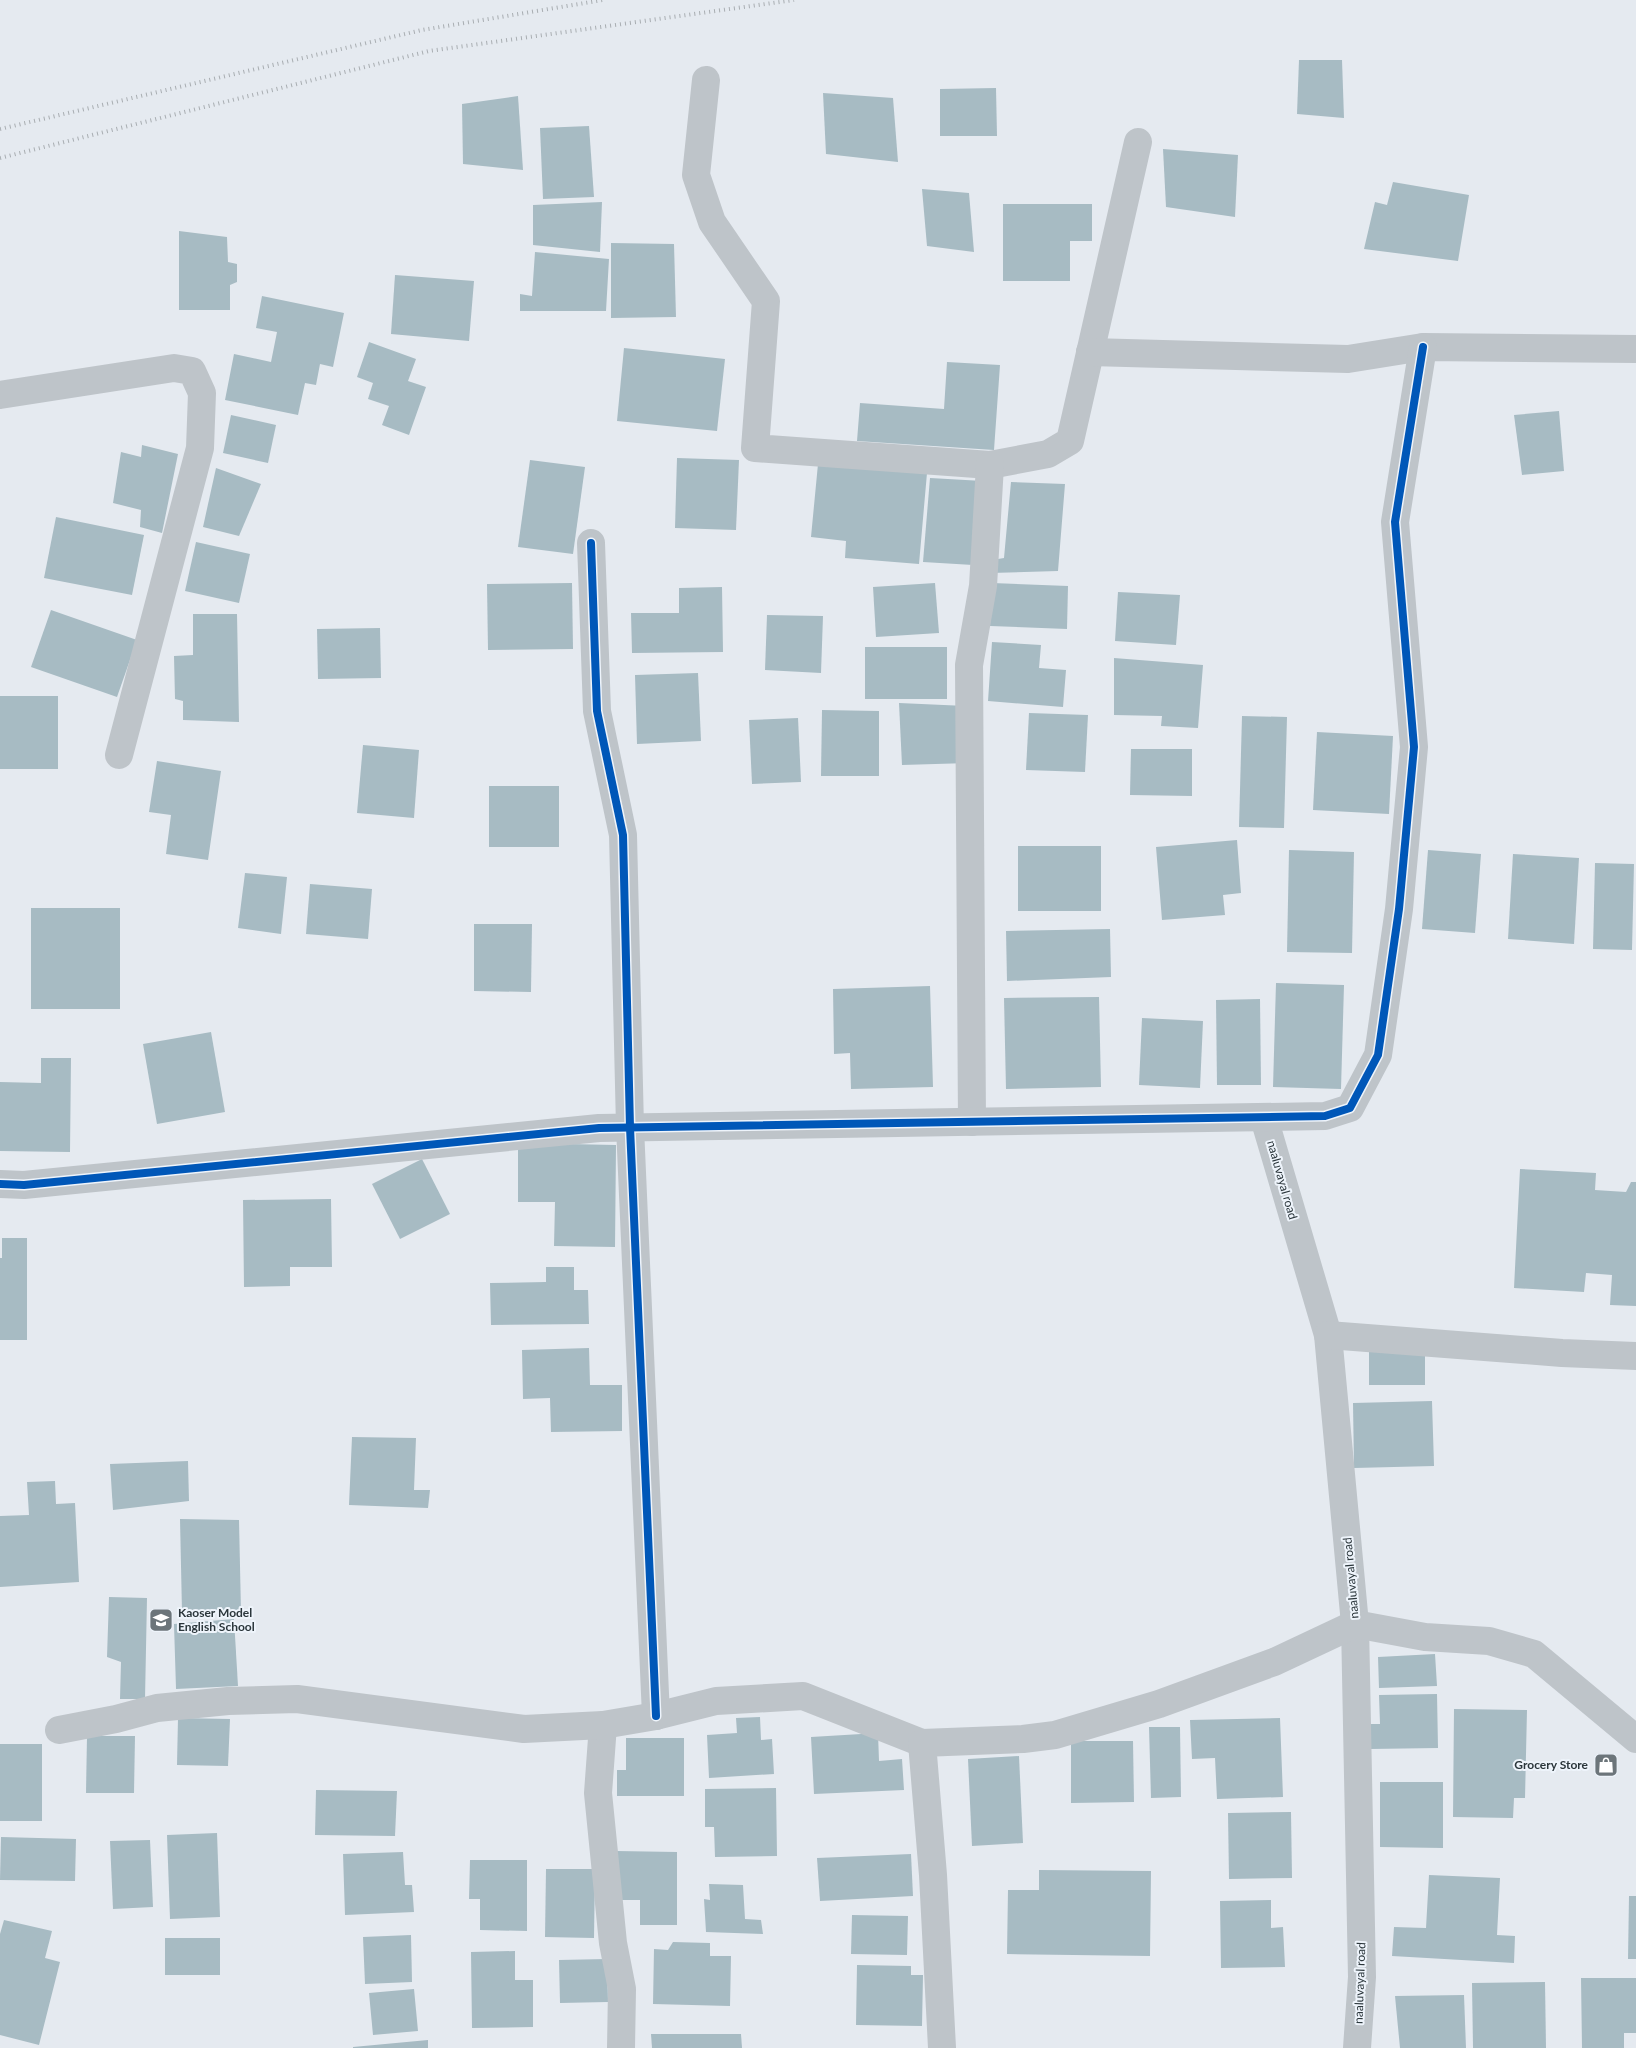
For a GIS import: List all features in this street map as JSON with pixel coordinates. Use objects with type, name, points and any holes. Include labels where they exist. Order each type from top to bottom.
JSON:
[{"type":"street","points":[[706,80],[696,175],[712,222],[766,300],[755,448],[990,465],[1048,454],[1070,441],[1138,142]]},
{"type":"street","points":[[1090,352],[1348,358],[1423,347],[1636,349]]},
{"type":"street","points":[[0,1184],[33,1184],[599,1128],[1264,1118],[1325,1116],[1350,1108],[1378,1055],[1399,909],[1414,747],[1395,522],[1423,347]]},
{"type":"street","points":[[0,395],[174,368],[192,371],[202,393],[200,448],[119,755]]},
{"type":"street","points":[[972,1122],[969,665],[983,586],[990,465]]},
{"type":"street","points":[[591,543],[597,712],[623,835],[630,1127],[656,1716]]},
{"type":"street","name":"naaluvayal road","points":[[1264,1118],[1328,1335],[1355,1624],[1362,1976],[1357,2048]]},
{"type":"street","points":[[1328,1335],[1562,1353],[1636,1356]]},
{"type":"street","points":[[59,1730],[116,1719],[157,1708],[228,1701],[297,1700],[524,1729],[603,1725],[656,1716],[716,1701],[803,1696],[922,1743],[1055,1735],[1160,1704],[1274,1662],[1355,1624],[1425,1637],[1490,1641],[1534,1654],[1636,1739]]},
{"type":"street","points":[[603,1725],[598,1793],[613,1943],[622,1989],[621,2048]]},
{"type":"street","points":[[922,1743],[933,1875],[942,2048]]},
{"type":"building","points":[[1299,60],[1342,60],[1344,118],[1297,114]]},
{"type":"building","points":[[996,88],[997,136],[940,136],[940,89]]},
{"type":"building","points":[[823,93],[893,98],[898,162],[826,154]]},
{"type":"building","points":[[518,96],[523,170],[463,164],[462,104]]},
{"type":"building","points":[[589,126],[594,197],[543,199],[540,128]]},
{"type":"building","points":[[1163,149],[1238,155],[1235,217],[1166,207]]},
{"type":"building","points":[[1393,182],[1469,195],[1458,261],[1364,249],[1375,202],[1387,205]]},
{"type":"building","points":[[922,189],[969,193],[974,252],[927,246]]},
{"type":"building","points":[[602,202],[600,252],[533,245],[533,205]]},
{"type":"building","points":[[1003,204],[1092,204],[1092,241],[1070,241],[1070,281],[1003,281]]},
{"type":"building","points":[[179,231],[227,237],[228,262],[237,264],[237,282],[230,285],[230,310],[179,310]]},
{"type":"building","points":[[611,243],[674,244],[676,317],[611,318]]},
{"type":"building","points":[[535,252],[609,259],[606,311],[520,311],[520,294],[532,296]]},
{"type":"building","points":[[395,275],[474,281],[469,341],[391,334]]},
{"type":"building","points":[[262,296],[344,313],[333,367],[320,364],[316,385],[305,383],[298,415],[225,400],[234,354],[271,362],[277,332],[256,328]]},
{"type":"building","points":[[369,342],[416,359],[408,381],[426,387],[409,435],[382,425],[389,406],[368,399],[373,383],[357,377]]},
{"type":"building","points":[[624,348],[725,359],[717,431],[617,421]]},
{"type":"building","points":[[947,362],[1000,365],[994,450],[857,441],[860,403],[944,409]]},
{"type":"building","points":[[1559,411],[1564,471],[1522,475],[1514,415]]},
{"type":"building","points":[[231,415],[276,425],[268,463],[223,453]]},
{"type":"building","points":[[142,445],[178,454],[162,533],[140,527],[141,510],[113,503],[121,452],[141,457]]},
{"type":"building","points":[[677,458],[739,460],[736,530],[675,528]]},
{"type":"building","points":[[530,460],[585,467],[573,554],[518,547]]},
{"type":"building","points":[[818,464],[927,473],[919,564],[845,558],[846,541],[811,537]]},
{"type":"building","points":[[216,468],[261,484],[239,536],[203,527]]},
{"type":"building","points":[[930,478],[983,481],[973,565],[923,562]]},
{"type":"building","points":[[1011,482],[1065,484],[1058,571],[990,573],[992,560],[1004,558]]},
{"type":"building","points":[[56,517],[144,535],[132,595],[44,578]]},
{"type":"building","points":[[196,542],[250,554],[239,603],[185,591]]},
{"type":"building","points":[[572,583],[573,649],[488,650],[487,584]]},
{"type":"building","points":[[935,583],[939,633],[876,637],[873,587]]},
{"type":"building","points":[[992,583],[1068,586],[1067,629],[990,626]]},
{"type":"building","points":[[722,587],[723,652],[632,653],[631,613],[679,613],[679,588]]},
{"type":"building","points":[[1118,592],[1180,595],[1176,645],[1115,641]]},
{"type":"building","points":[[51,610],[137,640],[117,697],[31,667]]},
{"type":"building","points":[[193,614],[237,614],[239,722],[183,720],[183,701],[175,699],[174,656],[193,655]]},
{"type":"building","points":[[767,615],[823,616],[821,673],[765,670]]},
{"type":"building","points":[[380,628],[381,678],[318,679],[317,629]]},
{"type":"building","points":[[992,642],[1041,645],[1039,668],[1066,670],[1063,707],[988,701]]},
{"type":"building","points":[[865,647],[947,647],[947,699],[865,699]]},
{"type":"building","points":[[1114,658],[1203,665],[1198,728],[1161,726],[1162,716],[1114,715]]},
{"type":"building","points":[[698,673],[701,741],[637,744],[635,675]]},
{"type":"building","points":[[0,696],[58,696],[58,769],[0,769]]},
{"type":"building","points":[[899,703],[966,706],[969,763],[902,765]]},
{"type":"building","points":[[822,710],[879,711],[879,776],[821,776]]},
{"type":"building","points":[[1029,713],[1088,715],[1085,772],[1026,770]]},
{"type":"building","points":[[1242,716],[1287,717],[1284,828],[1239,827]]},
{"type":"building","points":[[798,718],[801,782],[752,784],[749,720]]},
{"type":"building","points":[[1317,732],[1393,736],[1389,814],[1313,810]]},
{"type":"building","points":[[363,745],[419,750],[414,818],[357,813]]},
{"type":"building","points":[[1131,749],[1192,749],[1192,796],[1130,795]]},
{"type":"building","points":[[157,761],[221,771],[208,860],[166,854],[171,815],[149,812]]},
{"type":"building","points":[[489,786],[559,786],[559,847],[489,847]]},
{"type":"building","points":[[1237,840],[1241,893],[1223,895],[1225,915],[1162,920],[1156,847]]},
{"type":"building","points":[[1018,846],[1101,846],[1101,911],[1018,911]]},
{"type":"building","points":[[1289,850],[1354,852],[1352,953],[1287,952]]},
{"type":"building","points":[[1428,850],[1481,854],[1475,933],[1422,929]]},
{"type":"building","points":[[1513,854],[1579,858],[1574,944],[1508,939]]},
{"type":"building","points":[[1595,863],[1634,864],[1632,950],[1593,949]]},
{"type":"building","points":[[245,873],[287,877],[281,934],[238,928]]},
{"type":"building","points":[[310,884],[372,889],[368,939],[306,934]]},
{"type":"building","points":[[31,908],[120,908],[120,1009],[31,1009]]},
{"type":"building","points":[[474,924],[532,924],[531,992],[474,991]]},
{"type":"building","points":[[1110,929],[1111,977],[1007,981],[1006,931]]},
{"type":"building","points":[[1276,983],[1344,985],[1341,1089],[1273,1087]]},
{"type":"building","points":[[930,986],[933,1087],[851,1089],[850,1053],[834,1054],[833,989]]},
{"type":"building","points":[[1099,997],[1101,1087],[1006,1089],[1004,998]]},
{"type":"building","points":[[1260,999],[1261,1085],[1217,1085],[1216,1000]]},
{"type":"building","points":[[1142,1018],[1203,1021],[1200,1088],[1139,1085]]},
{"type":"building","points":[[211,1032],[225,1112],[157,1124],[143,1044]]},
{"type":"building","points":[[41,1058],[71,1058],[70,1152],[0,1151],[0,1082],[41,1083]]},
{"type":"building","points":[[518,1143],[616,1145],[615,1247],[554,1246],[555,1202],[518,1202]]},
{"type":"building","points":[[422,1159],[450,1214],[400,1239],[372,1184]]},
{"type":"building","points":[[1520,1169],[1596,1173],[1595,1190],[1626,1192],[1631,1182],[1636,1182],[1636,1306],[1610,1305],[1612,1275],[1586,1273],[1584,1292],[1514,1288]]},
{"type":"building","points":[[331,1199],[332,1267],[290,1267],[290,1286],[244,1287],[243,1200]]},
{"type":"building","points":[[2,1238],[27,1238],[27,1340],[0,1340],[0,1258],[2,1258]]},
{"type":"building","points":[[546,1267],[574,1267],[574,1290],[588,1290],[589,1324],[491,1325],[490,1283],[546,1282]]},
{"type":"building","points":[[589,1348],[590,1385],[622,1385],[622,1431],[551,1432],[550,1398],[523,1399],[522,1350]]},
{"type":"building","points":[[1369,1348],[1425,1348],[1425,1385],[1369,1385]]},
{"type":"building","points":[[1432,1401],[1434,1466],[1354,1468],[1353,1403]]},
{"type":"building","points":[[352,1437],[416,1438],[414,1490],[430,1490],[428,1508],[349,1505]]},
{"type":"building","points":[[188,1461],[189,1501],[113,1510],[110,1464]]},
{"type":"building","points":[[55,1481],[56,1504],[75,1503],[79,1582],[0,1587],[0,1516],[29,1515],[27,1482]]},
{"type":"building","points":[[180,1519],[239,1520],[241,1612],[182,1612]]},
{"type":"building","points":[[109,1597],[147,1598],[145,1699],[120,1699],[121,1662],[107,1657]]},
{"type":"building","points":[[234,1619],[238,1686],[176,1689],[174,1624]]},
{"type":"building","points":[[1435,1654],[1437,1686],[1379,1688],[1378,1657]]},
{"type":"building","points":[[1437,1694],[1438,1748],[1370,1749],[1370,1724],[1380,1724],[1379,1695]]},
{"type":"building","points":[[1454,1709],[1527,1710],[1525,1798],[1514,1798],[1513,1818],[1453,1817]]},
{"type":"building","points":[[760,1717],[761,1740],[772,1739],[774,1774],[709,1778],[707,1735],[737,1733],[736,1718]]},
{"type":"building","points":[[178,1718],[230,1719],[228,1766],[177,1765]]},
{"type":"building","points":[[1280,1718],[1283,1797],[1217,1799],[1215,1758],[1192,1759],[1190,1720]]},
{"type":"building","points":[[1149,1727],[1180,1727],[1181,1797],[1151,1798]]},
{"type":"building","points":[[878,1733],[879,1761],[902,1759],[904,1790],[814,1794],[811,1737]]},
{"type":"building","points":[[87,1736],[135,1736],[134,1793],[86,1793]]},
{"type":"building","points":[[626,1738],[684,1738],[684,1796],[617,1796],[617,1770],[626,1770]]},
{"type":"building","points":[[1071,1741],[1133,1741],[1134,1802],[1071,1803]]},
{"type":"building","points":[[0,1744],[42,1744],[42,1821],[0,1821]]},
{"type":"building","points":[[1019,1756],[1023,1843],[972,1846],[968,1759]]},
{"type":"building","points":[[1380,1782],[1443,1782],[1443,1848],[1380,1847]]},
{"type":"building","points":[[776,1788],[777,1856],[715,1857],[714,1827],[705,1827],[705,1789]]},
{"type":"building","points":[[316,1790],[397,1791],[395,1836],[315,1835]]},
{"type":"building","points":[[1291,1812],[1292,1878],[1229,1879],[1228,1813]]},
{"type":"building","points":[[217,1833],[220,1917],[170,1919],[167,1835]]},
{"type":"building","points":[[1,1837],[76,1839],[75,1881],[0,1880]]},
{"type":"building","points":[[150,1840],[153,1907],[113,1909],[110,1841]]},
{"type":"building","points":[[616,1851],[677,1852],[677,1925],[640,1925],[640,1900],[616,1900]]},
{"type":"building","points":[[403,1852],[405,1885],[412,1885],[414,1912],[345,1915],[343,1854]]},
{"type":"building","points":[[911,1854],[913,1896],[820,1901],[817,1858]]},
{"type":"building","points":[[470,1860],[527,1860],[527,1931],[480,1930],[480,1899],[469,1899]]},
{"type":"building","points":[[546,1869],[595,1869],[594,1938],[545,1937]]},
{"type":"building","points":[[1039,1870],[1151,1871],[1150,1956],[1007,1954],[1008,1890],[1039,1890]]},
{"type":"building","points":[[1429,1875],[1500,1878],[1497,1935],[1515,1936],[1514,1963],[1392,1956],[1394,1927],[1426,1928]]},
{"type":"building","points":[[709,1884],[743,1885],[745,1919],[761,1920],[763,1934],[706,1932],[704,1899],[710,1900]]},
{"type":"building","points":[[1629,1896],[1636,1896],[1636,1959],[1628,1959]]},
{"type":"building","points":[[1271,1900],[1271,1928],[1283,1927],[1285,1967],[1221,1968],[1220,1901]]},
{"type":"building","points":[[852,1915],[908,1916],[907,1955],[851,1954]]},
{"type":"building","points":[[4,1920],[52,1931],[45,1958],[60,1962],[39,2045],[0,2035],[0,1934]]},
{"type":"building","points":[[411,1935],[412,1982],[365,1984],[363,1937]]},
{"type":"building","points":[[165,1938],[220,1938],[220,1975],[165,1975]]},
{"type":"building","points":[[673,1942],[710,1943],[710,1956],[731,1956],[730,2006],[653,2004],[654,1949],[668,1950]]},
{"type":"building","points":[[515,1951],[515,1980],[533,1980],[533,2027],[472,2028],[471,1952]]},
{"type":"building","points":[[607,1959],[608,2002],[560,2003],[559,1960]]},
{"type":"building","points":[[857,1965],[911,1966],[911,1975],[923,1975],[922,2026],[856,2025]]},
{"type":"building","points":[[1581,1978],[1636,1978],[1636,2033],[1624,2033],[1624,2048],[1582,2048]]},
{"type":"building","points":[[1545,1982],[1546,2048],[1473,2048],[1472,1983]]},
{"type":"building","points":[[414,1989],[418,2031],[373,2035],[369,1993]]},
{"type":"building","points":[[1464,1995],[1466,2048],[1400,2048],[1395,1996]]},
{"type":"building","points":[[651,2034],[741,2034],[742,2048],[652,2048]]},
{"type":"building","points":[[428,2040],[428,2048],[353,2048],[353,2047]]},
{"type":"railway","points":[[0,129],[422,30],[603,0]]},
{"type":"railway","points":[[0,158],[429,51],[794,0]]},
{"type":"cycle path","points":[[0,1184],[24,1185],[599,1128],[1325,1116],[1350,1108],[1378,1055],[1399,909],[1414,747],[1395,522],[1423,347]]},
{"type":"cycle path","points":[[591,543],[597,711],[623,835],[630,1127],[656,1716]]},
{"type":"place","name":"Kaoser Model English School","points":[[161,1620]]},
{"type":"place","name":"Grocery Store","points":[[1606,1765]]}]
